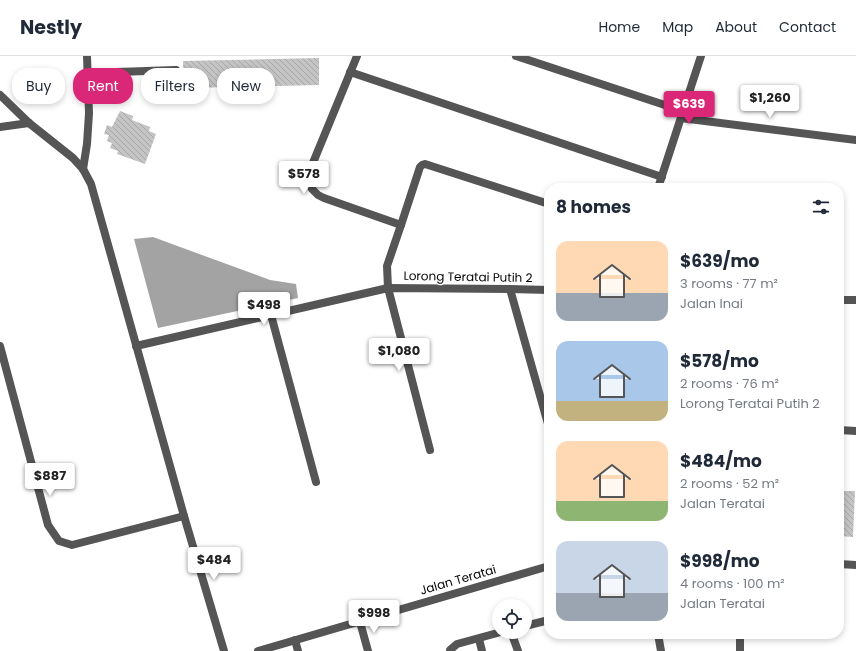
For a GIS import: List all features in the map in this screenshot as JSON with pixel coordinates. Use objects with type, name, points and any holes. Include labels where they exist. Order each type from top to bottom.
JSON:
[{"type":"street","points":[[87,56],[87,68]]},
{"type":"street","points":[[357,56],[310,170],[309,180],[312,189],[324,198],[400,225]]},
{"type":"street","points":[[516,56],[682,115],[856,140]]},
{"type":"street","points":[[660,183],[701,56]]},
{"type":"street","points":[[350,72],[662,177]]},
{"type":"street","points":[[0,95],[29,122],[73,158],[83,169],[91,184],[184,516],[224,651]]},
{"type":"street","points":[[83,169],[87,144],[89,104]]},
{"type":"street","points":[[0,127],[29,122]]},
{"type":"street","points":[[430,450],[388,288],[387,266],[420,167],[425,164],[544,202]]},
{"type":"street","name":"Lorong Teratai Putih 2","points":[[136,346],[388,288],[544,290]]},
{"type":"street","points":[[510,289],[544,410]]},
{"type":"street","points":[[844,300],[856,300]]},
{"type":"street","points":[[270,315],[316,482]]},
{"type":"street","points":[[0,346],[48,525],[59,541],[72,545],[184,516]]},
{"type":"street","points":[[844,430],[856,431]]},
{"type":"street","points":[[844,564],[856,565]]},
{"type":"street","name":"Jalan Teratai","points":[[258,651],[544,567]]},
{"type":"street","points":[[532,624],[544,621]]},
{"type":"street","points":[[360,622],[368,651]]},
{"type":"street","points":[[450,651],[457,644],[492,635]]},
{"type":"street","points":[[479,639],[482,651]]},
{"type":"street","points":[[514,639],[518,651]]},
{"type":"street","points":[[659,639],[661,651]]},
{"type":"street","points":[[740,639],[740,651]]},
{"type":"street","points":[[295,640],[298,651]]},
{"type":"shaded area","points":[[153,237],[270,280],[296,284],[298,298],[158,328],[134,239]]},
{"type":"building","points":[[319,58],[319,85],[275,86],[275,68],[217,68],[217,87],[209,87],[209,68],[183,68],[183,61]]},
{"type":"building","points":[[120,111],[133,116],[132,120],[150,127],[149,131],[156,134],[145,164],[117,154],[118,151],[110,148],[112,143],[107,141],[109,135],[104,134],[107,125],[112,127]]},
{"type":"building","points":[[844,491],[855,491],[853,537],[844,536]]}]
